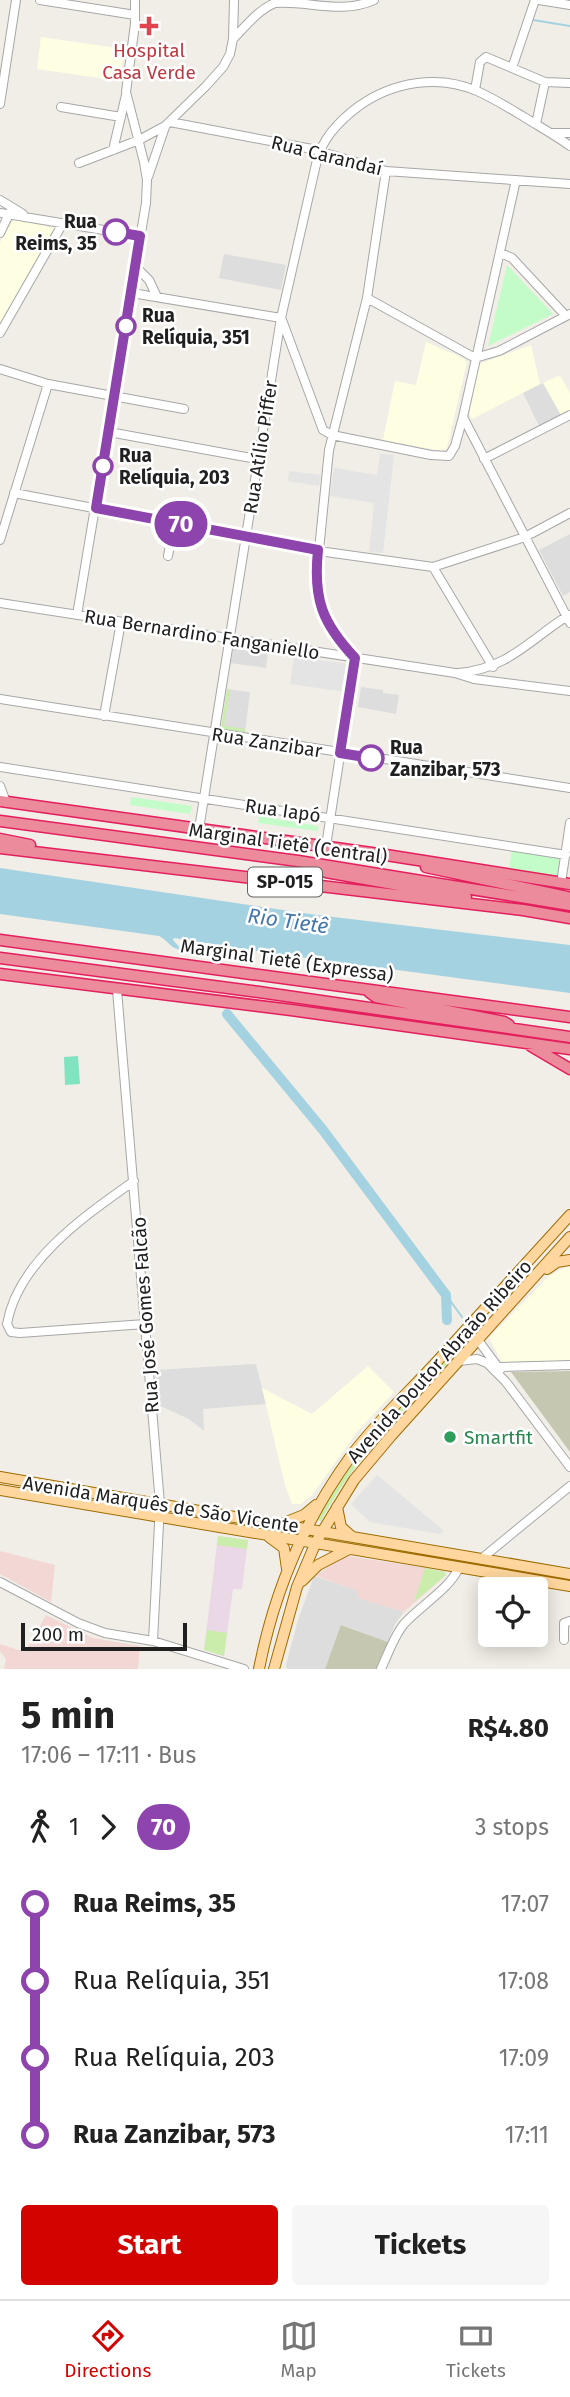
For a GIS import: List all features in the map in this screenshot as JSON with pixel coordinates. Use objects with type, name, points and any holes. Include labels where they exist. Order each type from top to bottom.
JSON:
[{"type":"highway","points":[[2,803],[326,846],[566,883]]},
{"type":"highway","name":"Marginal Tietê (Central)","points":[[0,821],[298,861],[570,905]]},
{"type":"highway","points":[[0,828],[53,833],[78,831]]},
{"type":"highway","name":"SP-015","points":[[0,839],[55,850],[66,856]]},
{"type":"highway","name":"SP-015","points":[[0,848],[523,910],[570,918]]},
{"type":"highway","points":[[386,855],[426,867],[570,898]]},
{"type":"highway","points":[[298,861],[315,870],[498,902],[523,910]]},
{"type":"highway","name":"Marginal Tietê (Expressa)","points":[[0,940],[570,1017]]},
{"type":"highway","points":[[0,957],[336,1003],[519,1036],[570,1049]]},
{"type":"highway","points":[[0,974],[519,1036],[570,1037]]},
{"type":"highway","points":[[364,989],[376,997],[504,1021],[519,1036],[570,1069]]},
{"type":"main road","points":[[568,1244],[563,1230],[570,1218]]},
{"type":"main road","name":"Avenida Doutor Abraão Ribeiro","points":[[256,1669],[274,1607],[301,1539],[327,1491],[352,1454],[570,1218]]},
{"type":"main road","name":"Avenida Doutor Abraão Ribeiro","points":[[274,1669],[297,1587],[316,1542],[363,1468],[568,1244]]},
{"type":"main road","points":[[533,1280],[557,1262],[570,1260]]},
{"type":"main road","name":"Avenida Marquês de São Vicente","points":[[0,1477],[570,1574]]},
{"type":"main road","name":"Avenida Marquês de São Vicente","points":[[0,1491],[301,1539],[570,1586]]},
{"type":"main road","points":[[281,1524],[308,1512],[327,1491]]},
{"type":"main road","points":[[337,1507],[341,1527],[354,1537]]},
{"type":"main road","points":[[263,1533],[281,1543],[287,1573]]},
{"type":"main road","points":[[297,1587],[318,1565],[352,1548]]},
{"type":"street","points":[[0,104],[16,0]]},
{"type":"street","points":[[40,0],[135,15]]},
{"type":"street","points":[[113,150],[126,92],[135,0]]},
{"type":"street","points":[[79,163],[139,140],[167,125],[223,67],[230,54],[233,39],[234,0]]},
{"type":"street","points":[[233,39],[276,2],[294,0],[350,6],[374,0]]},
{"type":"street","points":[[512,68],[537,0],[570,5]]},
{"type":"street","points":[[475,90],[480,62],[486,57],[545,82],[570,83]]},
{"type":"street","points":[[536,124],[545,82]]},
{"type":"street","points":[[320,151],[334,128],[366,101],[398,86],[428,83],[475,90],[570,146]]},
{"type":"street","points":[[126,92],[147,180]]},
{"type":"street","points":[[61,107],[121,117]]},
{"type":"street","points":[[77,615],[132,293],[147,180],[167,125]]},
{"type":"street","name":"Rua Carandaí","points":[[167,125],[320,151],[386,171],[570,184]]},
{"type":"street","points":[[552,133],[570,133]]},
{"type":"street","name":"Rua Atílio Piffer","points":[[199,829],[281,318],[320,151]]},
{"type":"street","points":[[326,846],[355,658],[332,631],[321,609],[317,586],[318,550],[332,435],[368,298],[386,171]]},
{"type":"street","points":[[132,293],[281,318],[323,430],[332,435],[449,456],[463,417],[516,180]]},
{"type":"street","points":[[0,200],[11,210],[26,216],[140,236]]},
{"type":"street","points":[[0,213],[11,210]]},
{"type":"street","points":[[0,233],[11,210]]},
{"type":"street","points":[[0,333],[63,223]]},
{"type":"street","points":[[368,298],[475,358],[499,351],[568,315],[512,258],[501,253]]},
{"type":"street","points":[[136,267],[149,280],[157,297]]},
{"type":"street","points":[[0,369],[48,384],[184,408]]},
{"type":"street","points":[[0,540],[48,384]]},
{"type":"street","points":[[484,459],[570,415]]},
{"type":"street","points":[[455,673],[502,663],[569,618],[463,417]]},
{"type":"street","points":[[108,432],[257,459]]},
{"type":"street","points":[[14,493],[318,550],[433,567],[525,537],[570,513]]},
{"type":"street","points":[[169,556],[174,523]]},
{"type":"street","points":[[433,567],[493,667]]},
{"type":"street","name":"Rua Bernardino Fanganiello","points":[[0,603],[455,673],[480,680],[570,691]]},
{"type":"street","points":[[104,716],[121,622]]},
{"type":"street","points":[[480,680],[493,667]]},
{"type":"street","name":"Rua Zanzibar","points":[[2,698],[214,734],[570,788]]},
{"type":"street","name":"Rua Iapó","points":[[0,767],[566,855]]},
{"type":"street","points":[[0,786],[2,803]]},
{"type":"street","points":[[566,883],[570,823]]},
{"type":"street","name":"Rua José Gomes Falcão","points":[[117,990],[160,1504],[153,1641]]},
{"type":"street","points":[[134,1181],[57,1241],[40,1258],[13,1305],[7,1324],[11,1332],[20,1334],[145,1324]]},
{"type":"street","points":[[461,1335],[478,1340],[570,1467]]},
{"type":"street","points":[[457,1363],[472,1358],[482,1361],[506,1381]]},
{"type":"street","points":[[498,1367],[570,1365]]},
{"type":"street","points":[[481,1559],[570,1486]]},
{"type":"street","points":[[381,1669],[401,1628],[448,1583],[459,1567]]},
{"type":"street","points":[[0,1581],[78,1623],[105,1633],[153,1641],[244,1669]]},
{"type":"street","points":[[564,1640],[564,1624],[565,1621],[570,1621]]},
{"type":"street","points":[[276,1658],[280,1662],[279,1669]]},
{"type":"shaded area","points":[[41,37],[124,49],[120,81],[37,69]]},
{"type":"shaded area","points":[[14,219],[54,228],[0,323],[0,242]]},
{"type":"shaded area","points":[[224,254],[286,265],[281,290],[219,278]]},
{"type":"shaded area","points":[[426,342],[467,362],[447,448],[442,451],[383,440],[395,381],[416,385]]},
{"type":"shaded area","points":[[531,345],[540,384],[472,419],[469,413],[479,364]]},
{"type":"shaded area","points":[[560,375],[570,393],[570,410],[561,415],[543,383]]},
{"type":"shaded area","points":[[543,383],[561,415],[539,426],[523,393]]},
{"type":"shaded area","points":[[380,454],[394,455],[383,553],[369,552],[374,503],[330,496],[334,468],[377,475]]},
{"type":"shaded area","points":[[289,471],[321,475],[319,486],[288,481]]},
{"type":"shaded area","points":[[570,534],[570,592],[563,596],[539,550]]},
{"type":"shaded area","points":[[234,647],[268,651],[266,668],[230,663]]},
{"type":"shaded area","points":[[294,657],[350,664],[346,692],[290,684]]},
{"type":"shaded area","points":[[361,687],[399,695],[396,714],[358,707]]},
{"type":"shaded area","points":[[227,689],[250,692],[245,732],[221,729]]},
{"type":"shaded area","points":[[570,1267],[570,1361],[503,1364],[489,1338],[549,1276]]},
{"type":"shaded area","points":[[256,1364],[266,1404],[203,1409],[204,1431],[189,1419],[158,1405],[155,1370]]},
{"type":"shaded area","points":[[368,1366],[394,1392],[357,1432],[312,1495],[301,1504],[292,1504],[262,1388],[312,1414]]},
{"type":"shaded area","points":[[570,1371],[570,1452],[511,1372]]},
{"type":"shaded area","points":[[377,1475],[444,1531],[440,1534],[370,1522],[351,1504]]},
{"type":"shaded area","points":[[218,1536],[248,1540],[242,1589],[233,1589],[224,1656],[204,1650]]},
{"type":"shaded area","points":[[0,1551],[55,1565],[51,1602],[0,1574]]},
{"type":"shaded area","points":[[348,1556],[425,1568],[445,1572],[446,1575],[404,1612],[361,1599],[357,1596],[358,1591],[316,1576],[333,1562]]},
{"type":"shaded area","points":[[314,1576],[359,1591],[362,1599],[404,1612],[395,1624],[388,1642],[342,1625],[325,1669],[287,1669],[298,1620]]},
{"type":"shaded area","points":[[46,1615],[93,1638],[140,1646],[138,1669],[4,1669],[6,1659],[0,1651],[0,1644],[25,1652]]},
{"type":"shaded area","points":[[341,1625],[388,1642],[376,1669],[325,1669]]},
{"type":"green space","points":[[507,265],[553,314],[488,346]]},
{"type":"green space","points":[[227,689],[230,689],[224,726],[245,729],[245,732],[221,729]]},
{"type":"green space","points":[[131,797],[192,806],[190,814],[130,805]]},
{"type":"green space","points":[[259,816],[318,826],[318,831],[258,823]]},
{"type":"green space","points":[[512,848],[560,857],[557,877],[509,869]]},
{"type":"green space","points":[[78,1056],[80,1084],[65,1085],[64,1057]]},
{"type":"green space","points":[[463,1341],[466,1344],[369,1450],[335,1496],[321,1521],[316,1520],[365,1448]]},
{"type":"green space","points":[[218,1536],[248,1540],[247,1549],[217,1545]]},
{"type":"green space","points":[[425,1568],[445,1572],[446,1575],[414,1602]]},
{"type":"green space","points":[[207,1630],[227,1633],[224,1656],[204,1650]]},
{"type":"water","name":"Rio Tietê","points":[[0,868],[317,915],[570,945],[570,993],[174,938],[182,950],[159,936],[0,914]]},
{"type":"waterway","points":[[533,20],[570,26]]},
{"type":"waterway","points":[[227,1014],[323,1130],[446,1295],[447,1320]]},
{"type":"waterway","points":[[446,1295],[462,1317]]},
{"type":"bus line","name":"70","points":[[116,232],[140,236],[96,508],[318,550],[319,603],[332,631],[355,658],[340,753],[371,758]]},
{"type":"place","name":"Hospital Casa Verde","points":[[149,26]]},
{"type":"place","name":"Rua Reims, 35","points":[[116,232]]},
{"type":"place","name":"Rua Relíquia, 351","points":[[126,326]]},
{"type":"place","name":"Rua Relíquia, 203","points":[[103,466]]},
{"type":"place","name":"Rua Zanzibar, 573","points":[[371,758]]},
{"type":"place","name":"Smartfit","points":[[450,1437]]}]
